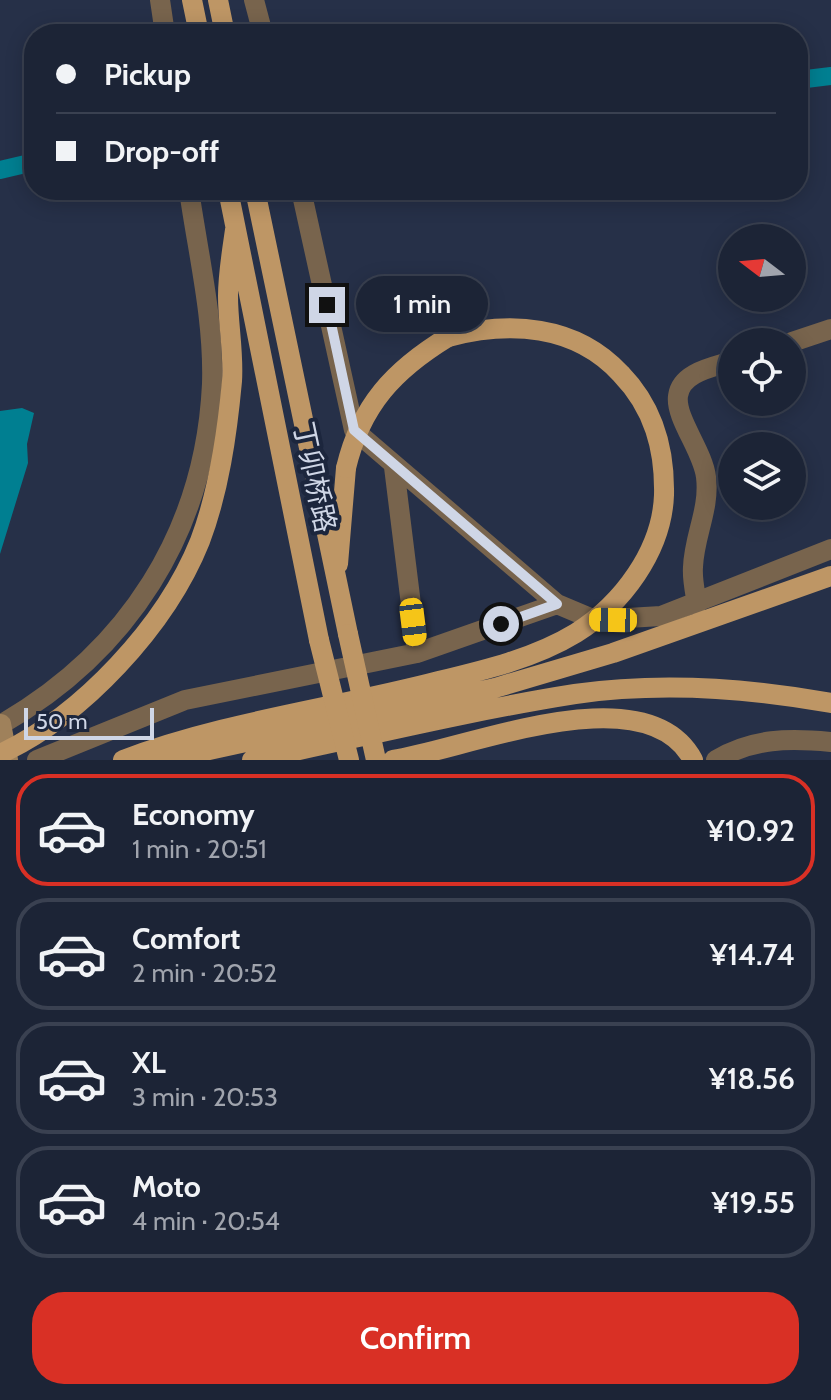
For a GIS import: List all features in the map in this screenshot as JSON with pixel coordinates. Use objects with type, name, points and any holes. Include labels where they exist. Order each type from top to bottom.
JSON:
[{"type":"main road","points":[[192,0],[197,24]]},
{"type":"main road","points":[[218,0],[223,24]]},
{"type":"main road","name":"丁卯桥路","points":[[230,200],[319,640],[349,760]]},
{"type":"main road","points":[[257,200],[337,592],[376,760]]},
{"type":"main road","points":[[4,755],[62,716],[119,665],[174,589],[199,543],[217,483],[231,390],[228,293],[235,230]]},
{"type":"main road","points":[[123,760],[176,740],[297,716],[502,665],[573,635],[595,620],[646,559],[661,519],[662,449],[641,398],[605,358],[562,335],[504,327],[448,337],[407,362],[385,386],[352,442],[346,468],[337,592]]},
{"type":"main road","points":[[163,760],[495,688],[613,653],[831,576]]},
{"type":"main road","points":[[252,760],[577,694],[717,690],[781,694],[831,703]]},
{"type":"main road","points":[[393,760],[433,754],[523,729],[598,717],[645,722],[688,752]]},
{"type":"street","points":[[160,0],[164,24]]},
{"type":"street","points":[[254,0],[260,24]]},
{"type":"street","points":[[4,755],[0,725],[77,673],[112,639],[149,588],[177,538],[197,483],[212,384],[206,288],[190,200]]},
{"type":"street","points":[[303,200],[354,430],[557,604],[595,620],[661,616],[831,549]]},
{"type":"street","points":[[806,337],[831,329]]},
{"type":"street","points":[[697,604],[693,566],[707,500],[706,475],[699,449],[680,411],[678,395],[683,383],[695,373],[718,366]]},
{"type":"street","points":[[394,467],[417,653]]},
{"type":"street","points":[[37,760],[185,700],[417,653],[557,604]]},
{"type":"street","points":[[716,760],[739,746],[776,739],[831,742]]},
{"type":"shaded area","points":[[22,408],[34,413],[27,444],[28,463],[0,554],[0,411]]},
{"type":"waterway","points":[[808,79],[831,76]]},
{"type":"waterway","points":[[0,170],[24,164]]},
{"type":"route","points":[[327,305],[354,430],[557,604],[501,624]]}]
